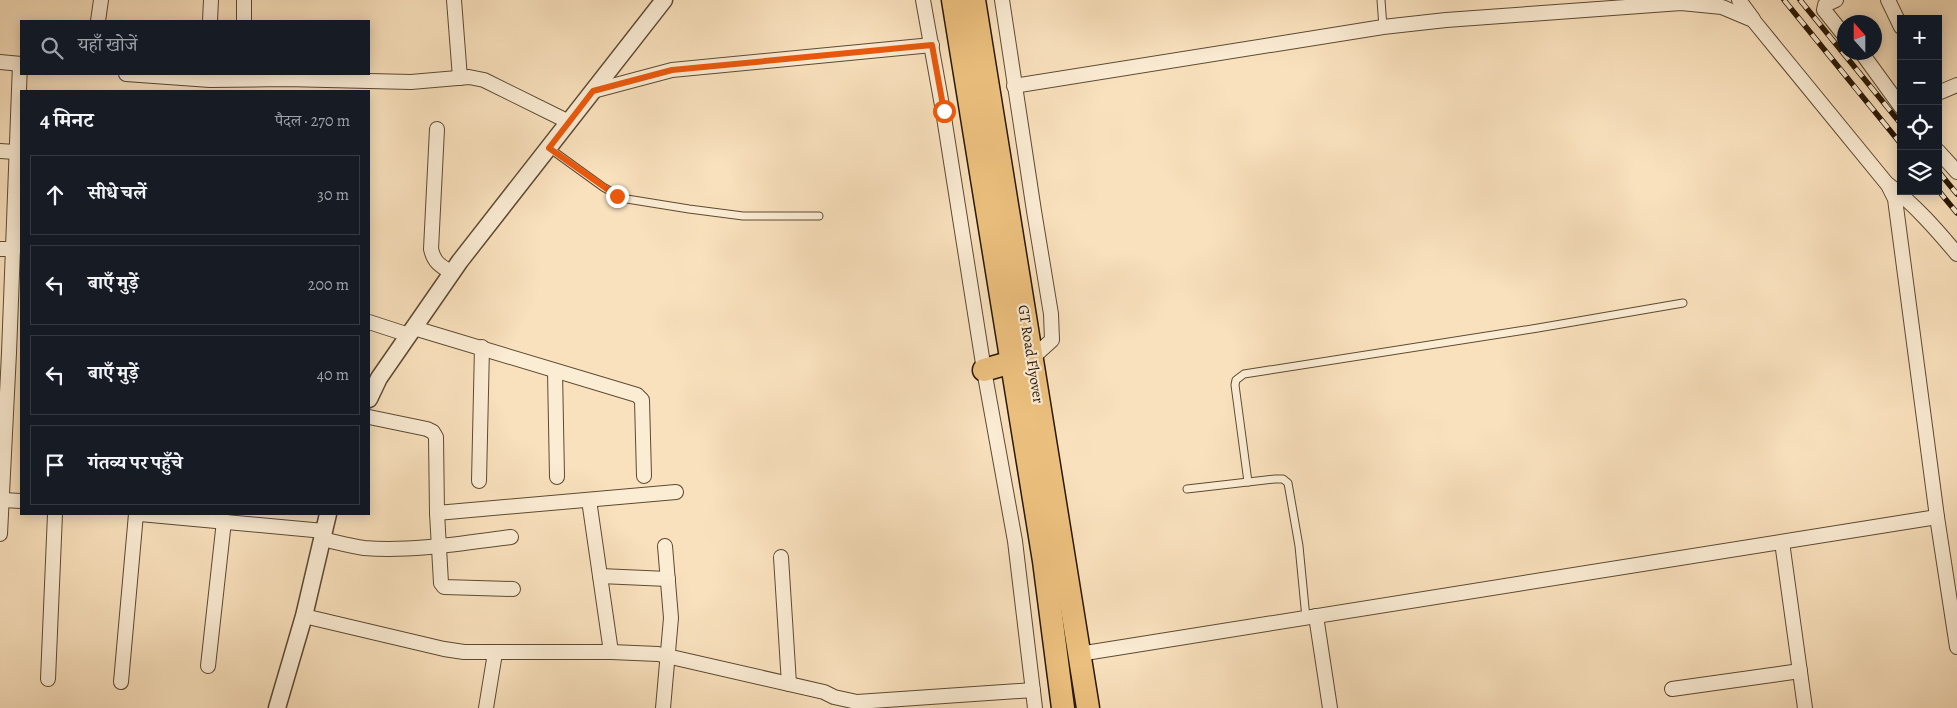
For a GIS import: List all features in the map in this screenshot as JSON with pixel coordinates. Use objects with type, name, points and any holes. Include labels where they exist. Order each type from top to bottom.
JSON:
[{"type":"highway","name":"GT Road Flyover","points":[[953,0],[1088,708]]},
{"type":"highway","name":"GT Road Flyover","points":[[974,0],[1022,360],[1044,561],[1063,708]]},
{"type":"highway","points":[[984,370],[1022,360]]},
{"type":"street","points":[[98,20],[101,0]]},
{"type":"street","points":[[210,20],[211,0]]},
{"type":"street","points":[[244,0],[244,20]]},
{"type":"street","points":[[454,0],[460,78]]},
{"type":"street","points":[[370,396],[379,378],[452,273],[664,0]]},
{"type":"street","points":[[923,0],[932,45],[984,370],[1015,541],[1034,708]]},
{"type":"street","points":[[1002,0],[1051,314],[1052,340],[1022,360]]},
{"type":"street","points":[[1738,0],[1888,185],[1895,199],[1936,517],[1952,581],[1957,647]]},
{"type":"street","points":[[1836,0],[1826,6],[1824,10],[1837,26]]},
{"type":"street","points":[[1888,0],[1897,19]]},
{"type":"street","points":[[1014,86],[1383,27],[1446,20],[1681,3],[1722,7],[1753,20]]},
{"type":"street","points":[[593,91],[672,70],[932,45]]},
{"type":"street","points":[[1867,60],[1899,105]]},
{"type":"street","points":[[0,62],[20,64],[15,152],[18,170],[18,215],[7,249],[2,459],[3,500],[0,534]]},
{"type":"street","points":[[130,75],[168,84],[210,77],[246,76],[411,82],[477,78],[569,122]]},
{"type":"street","points":[[1942,91],[1957,85]]},
{"type":"street","points":[[437,129],[431,249],[433,258],[438,265],[452,273]]},
{"type":"street","points":[[0,151],[15,152]]},
{"type":"street","points":[[1946,154],[1957,172]]},
{"type":"street","points":[[1888,185],[1905,197],[1957,254]]},
{"type":"street","points":[[370,322],[482,347],[638,395],[640,397],[644,476]]},
{"type":"street","points":[[479,480],[482,347]]},
{"type":"street","points":[[555,371],[557,477]]},
{"type":"street","points":[[370,417],[427,429],[433,432],[436,443],[438,546],[441,583],[444,587],[513,589]]},
{"type":"street","points":[[437,514],[676,492]]},
{"type":"street","points":[[3,500],[20,501]]},
{"type":"street","points":[[589,500],[610,652]]},
{"type":"street","points":[[48,679],[54,515]]},
{"type":"street","points":[[121,682],[136,515]]},
{"type":"street","points":[[168,515],[224,521],[260,519],[374,548],[438,546],[511,537]]},
{"type":"street","points":[[277,708],[304,616],[328,515]]},
{"type":"street","points":[[1079,654],[1936,517]]},
{"type":"street","points":[[208,666],[224,521]]},
{"type":"street","points":[[1782,542],[1805,708]]},
{"type":"street","points":[[663,708],[670,618],[665,546]]},
{"type":"street","points":[[781,557],[789,684]]},
{"type":"street","points":[[600,576],[668,579]]},
{"type":"street","points":[[304,616],[444,649],[495,653],[610,652],[667,655],[857,702],[1033,690]]},
{"type":"street","points":[[1311,617],[1330,708]]},
{"type":"street","points":[[486,708],[495,653]]},
{"type":"street","points":[[1672,689],[1800,671]]},
{"type":"lane","points":[[1381,0],[1383,27]]},
{"type":"lane","points":[[549,148],[603,187],[617,196],[627,199],[705,212],[743,216],[819,216]]},
{"type":"lane","points":[[1248,482],[1235,386],[1236,380],[1244,374],[1546,327],[1683,303]]},
{"type":"lane","points":[[1187,489],[1275,479],[1283,479],[1288,483],[1311,617]]},
{"type":"railway","points":[[1784,0],[1897,139]]},
{"type":"railway","points":[[1800,0],[1897,119]]},
{"type":"railway","points":[[1942,176],[1957,194]]},
{"type":"railway","points":[[1942,195],[1957,213]]},
{"type":"route","points":[[617,196],[549,148],[593,91],[656,74],[672,70],[932,45],[944,111]]}]
